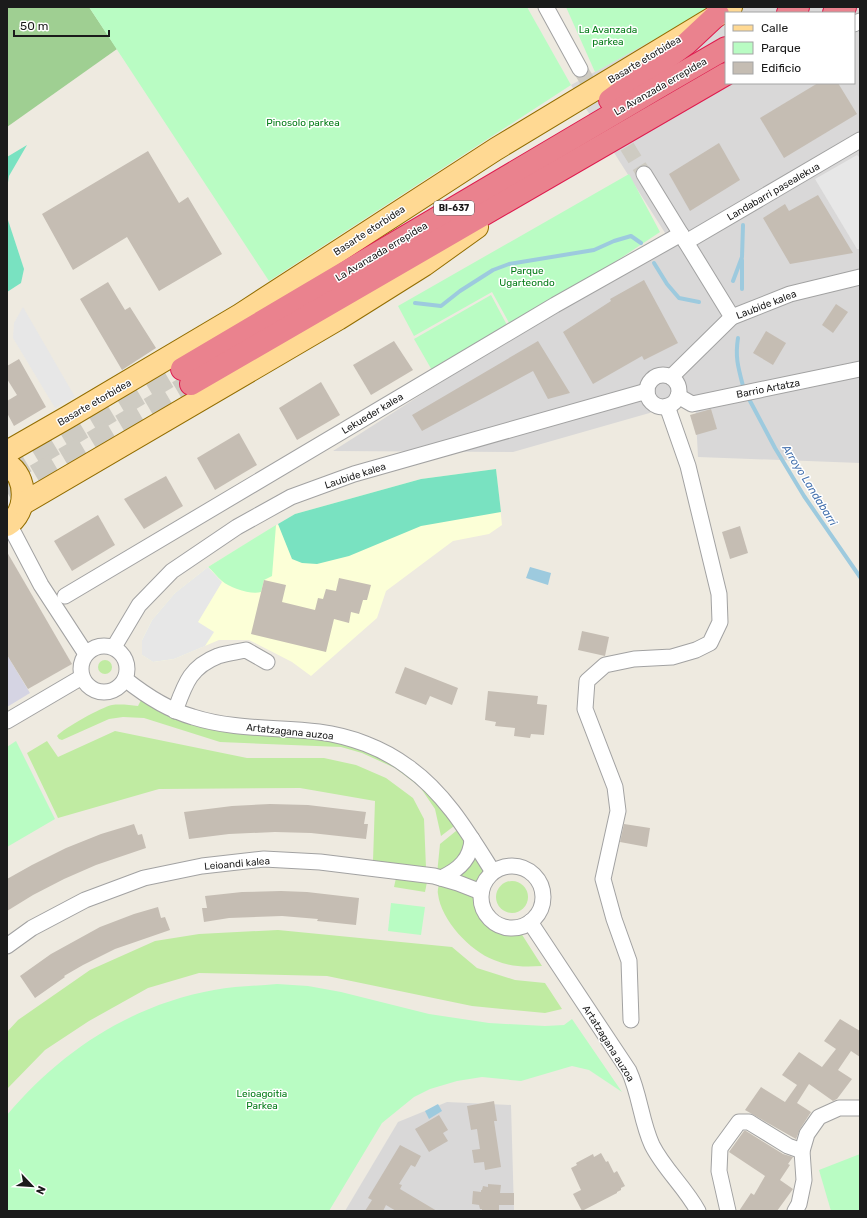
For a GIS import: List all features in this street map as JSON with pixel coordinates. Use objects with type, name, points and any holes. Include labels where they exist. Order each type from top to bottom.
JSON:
[{"type":"highway","points":[[836,12],[845,7]]},
{"type":"highway","points":[[490,186],[637,82],[686,44],[724,10]]},
{"type":"highway","name":"La Avanzada errepidea","points":[[725,49],[490,186],[186,377],[545,179],[725,75]]},
{"type":"highway","points":[[601,146],[685,109],[734,84]]},
{"type":"main road","name":"Basarte etorbidea","points":[[7,452],[240,315],[496,149],[724,10]]},
{"type":"main road","points":[[22,504],[338,319],[424,266],[545,179]]},
{"type":"main road","points":[[7,464],[18,475],[23,488],[22,504],[18,514],[8,525]]},
{"type":"street","points":[[546,7],[580,69]]},
{"type":"street","name":"Landabarri pasealekua","points":[[684,238],[860,140]]},
{"type":"street","points":[[644,174],[732,317]]},
{"type":"street","name":"Lekueder kalea","points":[[65,596],[555,305],[684,238]]},
{"type":"street","name":"Laubide kalea","points":[[671,377],[732,317],[790,294],[860,277]]},
{"type":"street","name":"Barrio Artatza","points":[[678,396],[692,404],[860,369]]},
{"type":"street","points":[[662,375],[671,377],[678,385],[678,396],[676,400],[667,406],[662,407],[653,403],[648,396],[647,391],[653,378],[662,375]]},
{"type":"street","name":"Laubide kalea","points":[[114,647],[139,605],[172,571],[237,527],[291,497],[354,474],[647,391]]},
{"type":"street","points":[[631,1020],[629,961],[614,919],[603,879],[618,811],[615,787],[585,709],[587,681],[605,665],[634,659],[672,658],[696,650],[710,643],[720,622],[718,594],[690,473],[667,406]]},
{"type":"street","points":[[8,525],[48,597],[86,654]]},
{"type":"street","points":[[106,645],[114,647],[120,651],[127,664],[125,679],[114,690],[99,692],[86,684],[82,677],[80,669],[82,661],[92,648],[106,645]]},
{"type":"street","points":[[175,710],[186,682],[199,665],[219,655],[246,650],[267,662]]},
{"type":"street","points":[[7,721],[82,677]]},
{"type":"street","name":"Artatzagana auzoa","points":[[125,679],[142,693],[175,710],[193,717],[226,724],[320,732],[349,738],[387,753],[407,766],[433,788],[450,806],[493,872]]},
{"type":"street","points":[[442,878],[461,867],[472,846],[472,839]]},
{"type":"street","name":"Leioandi kalea","points":[[7,946],[32,928],[85,900],[144,878],[202,866],[264,859],[320,862],[430,875],[481,892]]},
{"type":"street","points":[[504,866],[517,866],[528,870],[537,879],[542,890],[543,902],[538,913],[530,922],[522,927],[513,928],[495,924],[488,918],[483,910],[481,892],[488,877],[493,872],[504,866]]},
{"type":"street","name":"Artatzagana auzoa","points":[[530,922],[629,1071],[634,1081],[652,1145],[698,1211]]},
{"type":"street","points":[[795,1211],[799,1204],[804,1180],[802,1151],[807,1134],[819,1117],[839,1108],[860,1108]]},
{"type":"street","points":[[728,1211],[718,1171],[720,1148],[739,1122],[749,1122],[788,1146],[802,1151]]},
{"type":"shaded area","points":[[713,7],[860,7],[860,463],[698,457],[695,400],[513,452],[333,451],[532,324],[667,236],[571,85]]},
{"type":"shaded area","points":[[857,155],[860,158],[860,249],[857,249],[815,179]]},
{"type":"shaded area","points":[[23,307],[75,397],[55,408],[13,338],[14,323]]},
{"type":"shaded area","points":[[496,469],[502,525],[489,534],[453,541],[386,591],[377,618],[311,676],[292,662],[249,640],[219,640],[174,659],[153,662],[142,655],[142,640],[152,620],[175,593],[208,567],[295,514],[421,479]]},
{"type":"shaded area","points":[[208,567],[222,582],[198,622],[214,632],[205,646],[174,659],[153,662],[142,655],[142,640],[152,620],[175,593]]},
{"type":"shaded area","points":[[7,655],[30,693],[7,707]]},
{"type":"shaded area","points":[[447,1102],[511,1105],[514,1211],[345,1211],[398,1122]]},
{"type":"green space","points":[[7,7],[89,7],[117,49],[7,127]]},
{"type":"green space","name":"Pinosolo parkea","points":[[89,7],[527,7],[571,85],[269,281]]},
{"type":"green space","name":"La Avanzada parkea","points":[[566,7],[713,7],[595,72]]},
{"type":"green space","points":[[27,145],[9,176],[7,189],[7,157]]},
{"type":"green space","name":"Parque Ugarteondo","points":[[629,174],[660,232],[513,330],[492,292],[414,336],[398,306]]},
{"type":"green space","points":[[7,217],[24,269],[21,283],[7,292]]},
{"type":"green space","points":[[491,295],[508,327],[433,372],[414,339]]},
{"type":"green space","points":[[496,469],[501,512],[421,526],[349,556],[317,564],[302,563],[292,559],[278,524],[295,514],[421,479]]},
{"type":"green space","points":[[276,525],[272,576],[264,580],[261,592],[246,592],[230,586],[222,581],[208,567]]},
{"type":"green space","points":[[105,660],[110,662],[112,667],[110,672],[105,674],[100,672],[98,667],[100,662]]},
{"type":"green space","points":[[142,698],[188,720],[319,736],[394,760],[458,823],[441,836],[435,809],[420,787],[395,768],[362,753],[341,747],[220,742],[144,718],[123,717],[109,719],[62,740],[57,736],[75,723],[100,710],[112,705],[138,706]]},
{"type":"green space","points":[[115,731],[247,758],[324,758],[356,765],[386,778],[413,798],[424,819],[426,868],[373,861],[375,801],[300,788],[159,789],[58,818],[27,753],[47,741],[58,757]]},
{"type":"green space","points":[[16,741],[55,819],[7,847],[7,747]]},
{"type":"green space","points":[[461,827],[470,840],[464,859],[437,874],[440,844]]},
{"type":"green space","points":[[475,848],[490,871],[483,878],[479,888],[449,878]]},
{"type":"green space","points":[[396,878],[427,882],[425,892],[394,887]]},
{"type":"green space","points":[[509,881],[515,881],[525,888],[528,897],[527,903],[521,910],[515,913],[509,913],[499,906],[496,900],[496,894],[503,884]]},
{"type":"green space","points":[[440,882],[478,894],[479,908],[487,922],[503,930],[519,930],[542,966],[506,964],[485,956],[476,950],[458,933],[445,914],[440,904],[438,892]]},
{"type":"green space","points":[[391,903],[425,907],[421,935],[388,931]]},
{"type":"green space","points":[[278,930],[452,947],[477,968],[515,980],[545,983],[562,1009],[545,1013],[472,1006],[327,976],[199,973],[148,988],[89,1021],[45,1050],[7,1089],[7,1032],[18,1020],[90,970],[155,941],[199,934]]},
{"type":"green space","name":"Leioagoitia Parkea","points":[[277,984],[308,986],[341,992],[429,1014],[489,1023],[545,1026],[564,1025],[572,1019],[622,1092],[589,1070],[572,1066],[521,1081],[482,1077],[457,1081],[430,1089],[414,1097],[382,1123],[329,1211],[7,1211],[7,1115],[50,1071],[74,1051],[100,1034],[126,1019],[154,1007],[183,997],[214,990]]},
{"type":"green space","points":[[860,1154],[860,1211],[831,1211],[819,1170]]},
{"type":"water","points":[[530,567],[551,573],[548,585],[526,578]]},
{"type":"water","points":[[438,1104],[442,1111],[429,1119],[425,1111]]},
{"type":"building","points":[[816,84],[839,84],[857,114],[784,158],[760,118]]},
{"type":"building","points":[[719,143],[740,180],[690,211],[669,174]]},
{"type":"building","points":[[148,151],[179,203],[188,197],[222,254],[159,291],[127,237],[73,270],[42,214]]},
{"type":"building","points":[[818,195],[853,253],[790,264],[763,218],[785,204],[789,211]]},
{"type":"building","points":[[644,280],[678,343],[644,360],[642,356],[593,384],[563,332],[611,301],[610,299]]},
{"type":"building","points":[[108,282],[125,310],[130,307],[156,348],[122,370],[80,299]]},
{"type":"building","points":[[836,304],[848,312],[833,333],[822,325]]},
{"type":"building","points":[[766,331],[786,343],[773,365],[753,353]]},
{"type":"building","points":[[394,341],[413,370],[371,395],[353,365]]},
{"type":"building","points":[[538,341],[570,393],[548,399],[533,371],[422,431],[412,415]]},
{"type":"building","points":[[19,359],[46,407],[14,426],[7,413],[7,401],[17,395],[7,379],[7,366]]},
{"type":"building","points":[[321,382],[340,415],[297,440],[279,408]]},
{"type":"building","points":[[711,409],[717,429],[696,435],[690,415]]},
{"type":"building","points":[[239,433],[257,465],[215,490],[197,458]]},
{"type":"building","points":[[166,476],[183,506],[144,529],[124,499]]},
{"type":"building","points":[[98,515],[115,545],[72,571],[54,541]]},
{"type":"building","points":[[740,526],[748,553],[730,559],[722,532]]},
{"type":"building","points":[[7,552],[72,664],[28,689],[7,655]]},
{"type":"building","points":[[339,578],[371,585],[367,600],[363,600],[359,614],[351,612],[349,623],[334,619],[326,652],[251,634],[264,580],[286,585],[282,602],[315,610],[318,598],[323,599],[326,589],[336,591]]},
{"type":"building","points":[[582,631],[609,637],[605,656],[578,650]]},
{"type":"building","points":[[405,667],[458,688],[452,705],[430,696],[426,705],[395,693]]},
{"type":"building","points":[[488,691],[538,696],[537,704],[547,705],[544,735],[531,734],[530,738],[514,736],[515,728],[495,726],[496,722],[485,720]]},
{"type":"building","points":[[270,804],[308,805],[366,812],[364,824],[368,824],[366,839],[311,833],[275,832],[229,834],[189,839],[184,812],[232,806]]},
{"type":"building","points":[[134,824],[138,835],[142,834],[146,848],[96,865],[64,879],[33,895],[7,911],[7,879],[66,848],[101,834]]},
{"type":"building","points":[[624,824],[650,828],[647,847],[620,842]]},
{"type":"building","points":[[242,892],[307,892],[359,898],[356,925],[317,921],[318,919],[282,916],[229,918],[204,922],[202,908],[207,908],[205,896]]},
{"type":"building","points":[[158,907],[161,918],[165,917],[170,930],[115,949],[83,965],[64,976],[65,977],[35,998],[20,976],[51,954],[100,927],[134,914]]},
{"type":"building","points":[[840,1019],[860,1031],[860,1057],[851,1051],[838,1070],[852,1079],[837,1099],[833,1101],[809,1084],[797,1103],[811,1112],[800,1129],[796,1139],[745,1110],[761,1087],[785,1102],[797,1085],[782,1075],[799,1052],[822,1067],[836,1049],[824,1041]]},
{"type":"building","points":[[494,1101],[497,1121],[494,1121],[501,1167],[485,1170],[484,1162],[474,1163],[472,1150],[480,1149],[477,1129],[471,1130],[467,1106]]},
{"type":"building","points":[[439,1115],[448,1130],[443,1133],[448,1141],[429,1152],[415,1129]]},
{"type":"building","points":[[744,1131],[783,1154],[793,1157],[788,1164],[790,1165],[780,1180],[793,1189],[777,1211],[739,1211],[751,1193],[754,1195],[765,1176],[729,1152]]},
{"type":"building","points":[[400,1145],[421,1156],[415,1167],[411,1165],[399,1184],[402,1185],[400,1189],[437,1211],[396,1211],[386,1205],[383,1211],[365,1211],[372,1200],[368,1198]]},
{"type":"building","points":[[601,1153],[606,1162],[608,1161],[614,1173],[617,1171],[625,1186],[617,1193],[582,1211],[573,1194],[581,1190],[571,1168],[577,1165],[576,1163],[593,1154],[594,1157]]},
{"type":"building","points":[[488,1184],[501,1185],[500,1193],[514,1193],[514,1205],[499,1205],[499,1211],[482,1211],[479,1205],[472,1204],[473,1191],[481,1192],[483,1186],[488,1187]]},
{"type":"waterway","name":"Arroyo Landabarri","points":[[733,281],[742,257],[743,225]]},
{"type":"waterway","points":[[415,303],[441,306],[460,291],[493,270],[509,264],[594,250],[614,241],[631,236],[641,243]]},
{"type":"waterway","name":"Arroyo Landabarri","points":[[742,260],[742,289]]},
{"type":"waterway","points":[[654,263],[667,284],[679,298],[699,302]]},
{"type":"waterway","name":"Arroyo Landabarri","points":[[738,338],[738,362],[743,386]]},
{"type":"waterway","name":"Arroyo Landabarri","points":[[749,399],[775,448],[804,496],[860,577]]},
{"type":"tunnel","points":[[580,69],[598,98]]},
{"type":"tunnel","points":[[615,127],[644,174]]},
{"type":"tunnel","points":[[7,473],[182,369]]},
{"type":"tunnel","points":[[7,492],[191,384]]}]
